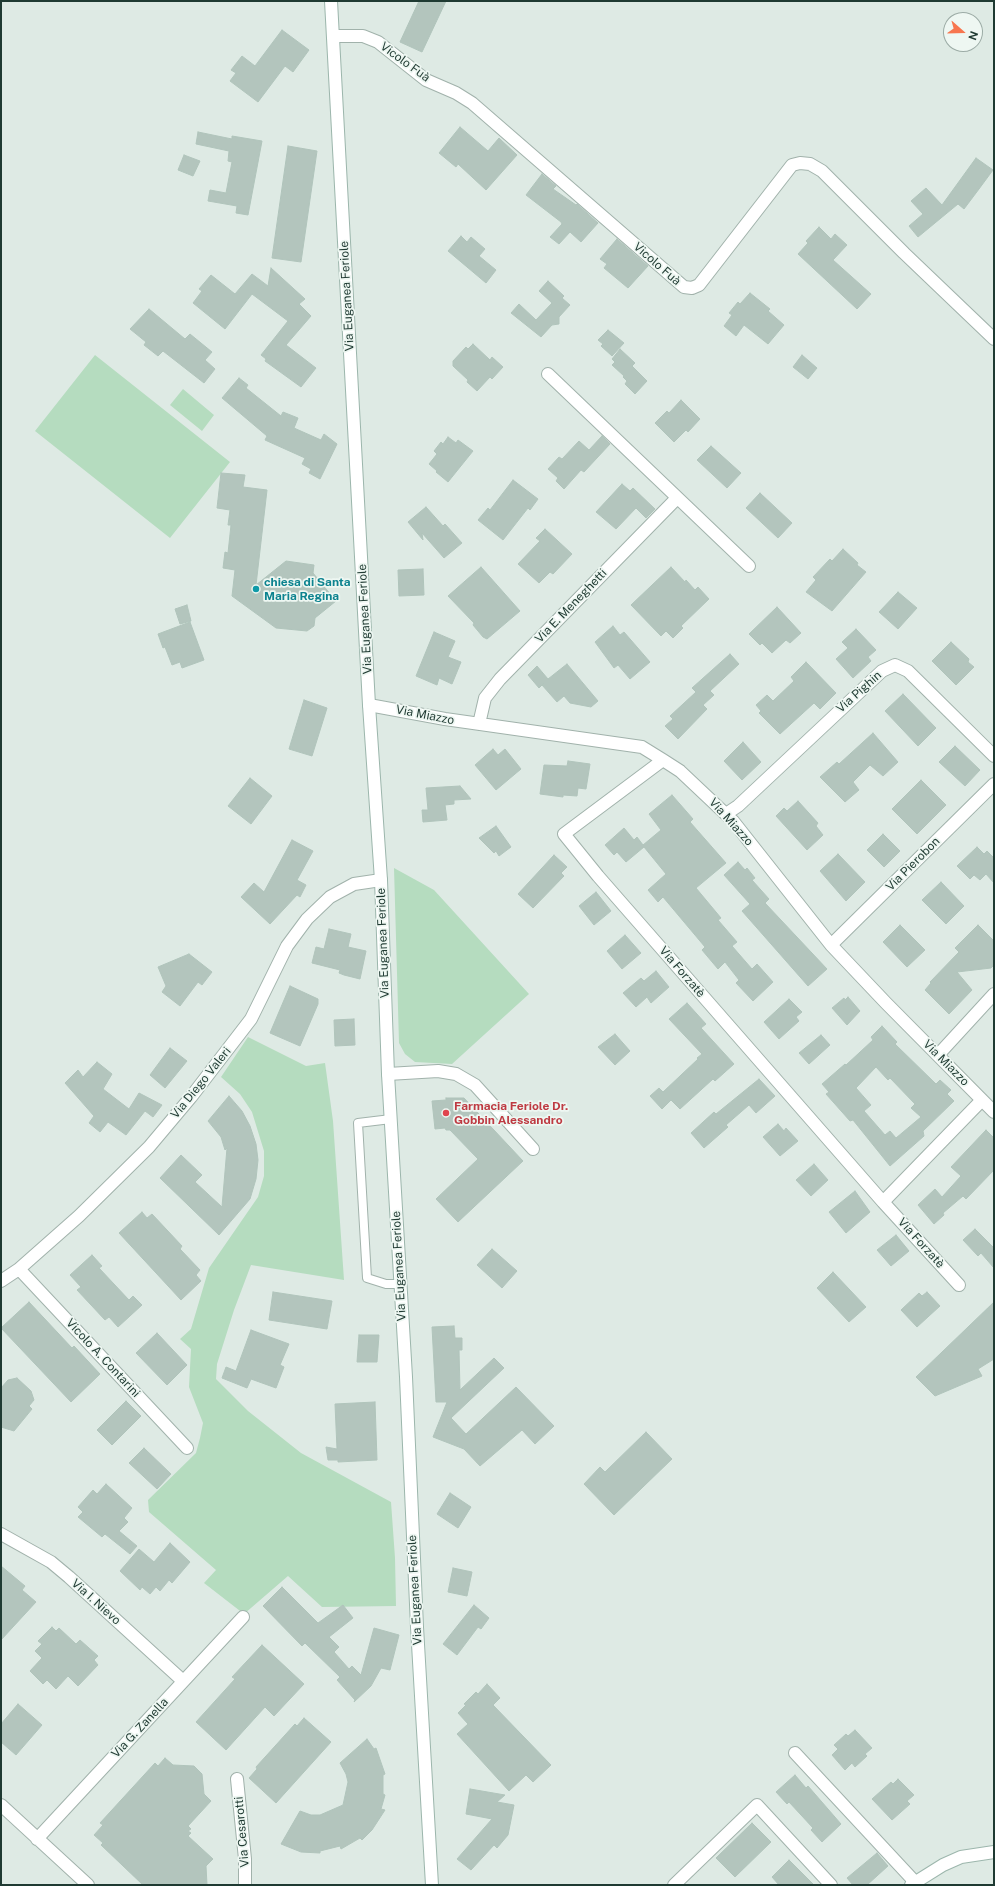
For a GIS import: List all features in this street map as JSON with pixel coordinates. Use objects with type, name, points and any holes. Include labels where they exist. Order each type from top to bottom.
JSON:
[{"type":"street","name":"Via Euganea Feriole","points":[[331,1],[369,705],[381,880],[388,1074],[432,1885]]},
{"type":"street","name":"Vicolo Fuà","points":[[333,36],[363,36],[378,42],[426,80],[456,93],[472,103],[684,287],[692,288],[700,285],[792,165],[800,162],[810,164],[822,171],[904,253],[994,339]]},
{"type":"street","points":[[548,374],[750,566]]},
{"type":"street","name":"Via E. Meneghetti","points":[[479,724],[485,698],[500,679],[677,498]]},
{"type":"street","name":"Via Pighin","points":[[726,814],[738,806],[882,670],[895,665],[908,671],[994,756]]},
{"type":"street","name":"Via Miazzo","points":[[369,705],[479,724],[642,747],[680,771],[726,814],[831,945],[994,1112]]},
{"type":"street","name":"Via Forzatè","points":[[663,760],[564,834],[598,876],[883,1202],[959,1285]]},
{"type":"street","name":"Via Pierobon","points":[[831,945],[994,784]]},
{"type":"street","name":"Via Diego Valeri","points":[[1,1282],[19,1269],[79,1216],[149,1147],[191,1097],[251,1019],[287,946],[307,919],[330,897],[354,884],[381,880]]},
{"type":"street","points":[[938,1055],[994,994]]},
{"type":"street","points":[[388,1074],[438,1071],[456,1074],[475,1085],[533,1149]]},
{"type":"street","points":[[883,1202],[982,1100]]},
{"type":"street","name":"Vicolo A. Contarini","points":[[19,1269],[186,1448]]},
{"type":"street","name":"Via I. Nievo","points":[[1,1534],[51,1562],[183,1681]]},
{"type":"street","name":"Via G. Zanella","points":[[37,1839],[243,1617]]},
{"type":"street","points":[[794,1753],[913,1883],[943,1865],[961,1857],[994,1852]]},
{"type":"street","name":"Via Cesarotti","points":[[237,1779],[245,1859],[245,1885]]},
{"type":"street","points":[[1,1805],[88,1885]]},
{"type":"street","points":[[674,1885],[757,1805],[830,1885]]},
{"type":"lane","points":[[391,1119],[358,1123],[367,1278],[386,1284],[400,1284]]},
{"type":"green space","points":[[95,355],[230,462],[170,538],[35,431]]},
{"type":"green space","points":[[183,389],[214,415],[202,431],[170,405]]},
{"type":"green space","points":[[394,868],[434,890],[529,994],[452,1064],[415,1062],[405,1054],[399,1043]]},
{"type":"green space","points":[[248,1037],[306,1066],[325,1063],[333,1121],[344,1280],[251,1265],[234,1310],[217,1364],[216,1379],[248,1411],[301,1453],[391,1502],[395,1558],[396,1606],[322,1607],[288,1576],[244,1614],[204,1583],[216,1570],[149,1512],[148,1500],[196,1453],[203,1423],[189,1387],[191,1349],[180,1339],[191,1329],[209,1268],[258,1197],[264,1176],[264,1151],[252,1112],[240,1094],[221,1077]]},
{"type":"building","points":[[419,1],[446,1],[422,52],[400,42]]},
{"type":"building","points":[[282,30],[309,50],[293,72],[285,66],[258,102],[230,81],[236,73],[231,70],[242,56],[255,66]]},
{"type":"building","points":[[460,127],[488,151],[499,138],[517,155],[486,190],[458,164],[456,167],[439,153]]},
{"type":"building","points":[[198,132],[232,139],[232,136],[262,141],[248,215],[236,213],[237,206],[208,201],[210,190],[226,193],[232,162],[228,161],[229,151],[196,144]]},
{"type":"building","points":[[288,146],[317,151],[301,262],[272,258]]},
{"type":"building","points":[[184,155],[200,161],[193,176],[178,170]]},
{"type":"building","points":[[976,158],[993,170],[964,209],[958,204],[918,237],[909,226],[923,214],[911,201],[926,188],[942,205]]},
{"type":"building","points":[[542,174],[556,186],[553,189],[576,205],[577,204],[598,223],[581,242],[570,232],[559,244],[550,237],[562,224],[561,222],[526,195]]},
{"type":"building","points":[[819,227],[831,239],[835,234],[847,245],[833,260],[871,294],[857,309],[798,254],[808,243],[806,241]]},
{"type":"building","points":[[461,236],[467,242],[471,237],[485,249],[479,256],[496,270],[486,283],[448,251]]},
{"type":"building","points":[[617,239],[648,266],[628,288],[604,268],[607,264],[600,259]]},
{"type":"building","points":[[271,268],[305,299],[299,304],[311,316],[286,345],[316,368],[301,387],[265,361],[266,359],[261,355],[288,321],[252,294],[225,329],[193,303],[202,291],[199,289],[211,275],[235,294],[252,274],[268,286]]},
{"type":"building","points":[[548,281],[564,296],[562,298],[570,305],[559,317],[559,324],[552,325],[541,337],[511,313],[519,304],[536,320],[552,303],[539,291]]},
{"type":"building","points":[[750,293],[770,309],[768,311],[784,325],[768,344],[744,325],[736,336],[724,326],[732,315],[729,313],[738,302],[740,304]]},
{"type":"building","points":[[149,309],[185,339],[190,334],[212,352],[205,360],[215,369],[204,383],[163,351],[158,356],[144,345],[146,342],[130,329]]},
{"type":"building","points":[[608,330],[624,343],[612,356],[601,346],[603,344],[598,340]]},
{"type":"building","points":[[473,344],[490,360],[492,357],[503,367],[492,379],[490,377],[477,391],[453,366],[453,361],[466,347],[468,349]]},
{"type":"building","points":[[620,349],[635,363],[632,366],[647,381],[635,394],[625,384],[627,381],[623,377],[624,376],[612,365],[615,362],[612,359]]},
{"type":"building","points":[[802,355],[817,368],[808,379],[793,367]]},
{"type":"building","points":[[239,378],[248,385],[246,388],[281,416],[283,412],[298,418],[294,428],[321,440],[324,434],[337,444],[320,479],[309,473],[311,469],[302,464],[305,458],[265,440],[267,436],[222,398]]},
{"type":"building","points":[[681,400],[700,419],[688,432],[686,430],[674,442],[655,423],[667,411],[669,413]]},
{"type":"building","points":[[602,436],[610,444],[584,472],[581,470],[564,489],[556,481],[558,478],[548,469],[559,457],[562,459],[579,441],[589,450]]},
{"type":"building","points":[[448,437],[456,443],[458,440],[473,451],[448,482],[429,464],[437,454],[434,451],[441,442],[443,444]]},
{"type":"building","points":[[711,446],[741,473],[727,488],[697,460]]},
{"type":"building","points":[[221,473],[245,475],[243,487],[267,490],[256,585],[286,561],[314,565],[313,573],[336,601],[315,618],[314,626],[307,631],[276,628],[232,596],[235,570],[223,568],[225,552],[228,553],[231,525],[228,525],[230,510],[217,508]]},
{"type":"building","points":[[513,480],[538,499],[530,510],[528,508],[503,540],[478,520],[488,508],[490,510]]},
{"type":"building","points":[[622,484],[630,491],[633,488],[655,509],[646,518],[636,508],[616,529],[596,512]]},
{"type":"building","points":[[760,493],[792,523],[778,538],[746,508]]},
{"type":"building","points":[[426,507],[443,526],[445,524],[462,543],[444,558],[422,533],[423,540],[408,522]]},
{"type":"building","points":[[545,529],[572,554],[553,574],[550,572],[539,583],[518,564],[540,541],[536,538]]},
{"type":"building","points":[[843,549],[858,563],[857,565],[866,572],[832,611],[806,592],[816,580],[813,577],[830,559],[832,561]]},
{"type":"building","points":[[481,567],[520,611],[487,639],[483,637],[473,625],[474,623],[448,596]]},
{"type":"building","points":[[671,567],[685,582],[686,580],[695,590],[698,587],[709,599],[681,626],[683,628],[673,638],[666,631],[661,636],[631,605]]},
{"type":"building","points":[[423,569],[424,595],[399,596],[398,570]]},
{"type":"building","points":[[898,592],[917,608],[898,629],[879,612]]},
{"type":"building","points":[[187,605],[191,621],[180,624],[175,609]]},
{"type":"building","points":[[777,607],[801,633],[790,643],[786,640],[772,653],[762,643],[760,645],[749,634]]},
{"type":"building","points":[[190,622],[204,660],[182,668],[180,662],[172,665],[165,647],[163,648],[158,634]]},
{"type":"building","points":[[613,626],[620,635],[624,632],[650,662],[630,679],[618,665],[614,668],[595,642]]},
{"type":"building","points":[[856,629],[876,650],[868,657],[871,661],[853,678],[836,659],[848,648],[842,642]]},
{"type":"building","points":[[434,632],[455,641],[448,657],[461,662],[452,684],[439,678],[437,685],[416,676]]},
{"type":"building","points":[[951,642],[969,659],[968,662],[974,667],[956,685],[932,661]]},
{"type":"building","points":[[730,654],[739,664],[710,691],[714,695],[703,705],[707,709],[678,739],[665,726],[673,719],[670,716],[696,692],[692,688]]},
{"type":"building","points":[[806,662],[836,693],[820,709],[814,703],[780,734],[759,713],[761,711],[756,705],[767,695],[773,701],[794,681],[791,677]]},
{"type":"building","points":[[567,664],[598,701],[591,707],[570,703],[564,696],[557,702],[542,685],[539,688],[528,675],[537,666],[548,679]]},
{"type":"building","points":[[903,694],[936,728],[918,746],[885,711]]},
{"type":"building","points":[[304,700],[327,708],[312,756],[289,749]]},
{"type":"building","points":[[873,733],[898,762],[883,776],[870,765],[853,782],[859,790],[845,802],[820,777],[837,762],[839,764]]},
{"type":"building","points":[[743,742],[761,762],[742,780],[724,761]]},
{"type":"building","points":[[955,746],[980,770],[965,786],[939,762]]},
{"type":"building","points":[[493,749],[498,755],[505,749],[521,769],[496,790],[475,765]]},
{"type":"building","points":[[568,761],[590,764],[586,789],[578,788],[577,796],[563,795],[563,797],[540,794],[544,765],[567,766]]},
{"type":"building","points":[[250,778],[272,796],[251,824],[228,806]]},
{"type":"building","points":[[921,780],[946,805],[917,834],[892,809]]},
{"type":"building","points":[[460,786],[471,799],[454,800],[454,804],[445,805],[447,820],[423,822],[422,810],[428,810],[426,788]]},
{"type":"building","points":[[672,795],[693,819],[690,822],[726,863],[696,888],[721,918],[718,920],[737,942],[732,946],[752,969],[757,964],[773,982],[753,1001],[736,983],[739,980],[725,962],[718,969],[702,950],[705,947],[663,897],[658,902],[648,890],[666,874],[644,847],[626,862],[617,852],[614,855],[605,845],[624,828],[634,840],[637,837],[643,845],[661,830],[649,814]]},
{"type":"building","points":[[798,801],[818,823],[816,826],[823,835],[807,850],[776,816],[784,808],[787,811]]},
{"type":"building","points":[[496,826],[511,847],[499,856],[496,851],[494,853],[479,838]]},
{"type":"building","points":[[883,834],[900,851],[884,867],[867,850]]},
{"type":"building","points":[[292,840],[313,851],[297,880],[306,885],[300,897],[297,895],[270,924],[241,897],[254,883],[264,892]]},
{"type":"building","points":[[977,847],[984,854],[987,851],[994,858],[994,883],[986,874],[980,880],[974,875],[970,879],[957,866]]},
{"type":"building","points":[[838,854],[865,882],[846,901],[820,871]]},
{"type":"building","points":[[554,855],[567,867],[561,873],[564,876],[533,908],[518,894]]},
{"type":"building","points":[[738,862],[745,870],[747,868],[755,878],[752,880],[769,899],[765,903],[827,969],[808,986],[742,911],[750,904],[724,875]]},
{"type":"building","points":[[941,882],[964,906],[946,924],[922,900]]},
{"type":"building","points":[[596,892],[611,911],[594,925],[579,906]]},
{"type":"building","points":[[900,925],[925,950],[907,967],[883,942]]},
{"type":"building","points":[[978,925],[994,941],[994,965],[991,968],[957,972],[972,990],[949,1014],[925,990],[931,983],[930,982],[959,952],[955,948]]},
{"type":"building","points":[[329,929],[351,934],[348,947],[366,951],[360,979],[339,973],[340,970],[312,963],[316,947],[324,949]]},
{"type":"building","points":[[625,935],[641,953],[622,969],[607,951]]},
{"type":"building","points":[[189,954],[212,972],[202,985],[198,982],[180,1006],[162,992],[166,986],[158,967]]},
{"type":"building","points":[[656,971],[669,987],[651,1003],[647,997],[636,1007],[623,993],[641,978],[644,981]]},
{"type":"building","points":[[290,986],[318,999],[318,1004],[300,1046],[270,1033]]},
{"type":"building","points":[[848,997],[860,1011],[847,1025],[832,1008],[844,998],[845,1000]]},
{"type":"building","points":[[789,999],[802,1012],[796,1017],[799,1021],[779,1039],[764,1022]]},
{"type":"building","points":[[687,1003],[706,1024],[701,1028],[734,1064],[715,1081],[713,1079],[680,1109],[671,1100],[662,1109],[650,1096],[659,1088],[663,1092],[702,1054],[669,1019]]},
{"type":"building","points":[[354,1019],[355,1045],[335,1046],[334,1020]]},
{"type":"building","points":[[882,1026],[897,1042],[895,1044],[936,1084],[940,1080],[951,1090],[947,1094],[954,1101],[923,1131],[924,1136],[890,1166],[853,1120],[850,1121],[826,1094],[829,1092],[822,1084],[845,1064],[846,1065],[873,1040],[871,1037]],"holes":[[[876,1067],[888,1080],[890,1078],[915,1104],[911,1108],[921,1117],[896,1138],[890,1131],[885,1135],[864,1111],[871,1105],[856,1088]]]},
{"type":"building","points":[[615,1034],[630,1051],[615,1065],[598,1047]]},
{"type":"building","points":[[821,1035],[830,1045],[809,1064],[799,1053]]},
{"type":"building","points":[[170,1048],[187,1061],[165,1088],[150,1075]]},
{"type":"building","points":[[97,1062],[112,1074],[103,1089],[129,1109],[139,1093],[162,1105],[153,1117],[145,1111],[126,1135],[108,1122],[100,1132],[89,1123],[94,1116],[65,1083],[78,1070],[83,1077]]},
{"type":"building","points":[[759,1079],[775,1096],[756,1113],[749,1105],[726,1125],[728,1127],[704,1148],[691,1133],[714,1112],[716,1114]]},
{"type":"building","points":[[229,1096],[242,1111],[250,1126],[256,1144],[258,1160],[256,1179],[250,1199],[219,1235],[160,1178],[181,1155],[202,1175],[195,1182],[222,1207],[227,1148],[225,1150],[221,1137],[208,1121]]},
{"type":"building","points":[[446,1098],[464,1098],[523,1161],[458,1222],[436,1199],[478,1159],[450,1130],[446,1130],[445,1128],[435,1129],[432,1101],[446,1100]]},
{"type":"building","points":[[778,1124],[784,1131],[786,1128],[798,1141],[780,1156],[763,1137]]},
{"type":"building","points":[[986,1130],[994,1138],[994,1170],[966,1199],[963,1196],[943,1213],[944,1215],[934,1224],[918,1205],[935,1189],[942,1197],[961,1176],[951,1167]]},
{"type":"building","points":[[814,1164],[828,1180],[811,1196],[796,1180]]},
{"type":"building","points":[[855,1191],[870,1212],[846,1233],[829,1212]]},
{"type":"building","points":[[142,1212],[147,1218],[152,1214],[182,1246],[180,1249],[200,1270],[196,1275],[201,1281],[181,1300],[119,1233]]},
{"type":"building","points":[[975,1229],[994,1248],[994,1268],[981,1253],[978,1256],[963,1240]]},
{"type":"building","points":[[896,1235],[909,1251],[891,1266],[877,1250]]},
{"type":"building","points":[[492,1249],[517,1271],[502,1288],[477,1265]]},
{"type":"building","points":[[92,1255],[102,1266],[99,1268],[129,1300],[133,1296],[142,1305],[118,1327],[109,1317],[105,1320],[77,1290],[81,1287],[70,1275]]},
{"type":"building","points":[[833,1272],[866,1307],[849,1322],[817,1288]]},
{"type":"building","points":[[273,1292],[332,1301],[327,1329],[269,1320]]},
{"type":"building","points":[[927,1292],[940,1306],[917,1327],[901,1310],[919,1293],[922,1296]]},
{"type":"building","points":[[29,1302],[72,1348],[74,1346],[100,1374],[71,1402],[1,1328]]},
{"type":"building","points":[[994,1302],[994,1359],[978,1369],[982,1376],[935,1396],[916,1377]]},
{"type":"building","points":[[454,1326],[455,1338],[462,1338],[462,1350],[459,1350],[460,1390],[494,1358],[504,1368],[451,1418],[466,1434],[516,1387],[554,1426],[535,1444],[522,1430],[480,1466],[464,1449],[433,1437],[447,1402],[436,1402],[432,1327]]},
{"type":"building","points":[[251,1330],[289,1344],[280,1365],[284,1367],[276,1388],[251,1379],[247,1388],[222,1378],[226,1367],[236,1371]]},
{"type":"building","points":[[157,1333],[187,1365],[167,1385],[136,1353]]},
{"type":"building","points":[[359,1335],[379,1335],[377,1362],[357,1362]]},
{"type":"building","points":[[17,1378],[31,1391],[34,1400],[29,1406],[32,1409],[14,1431],[1,1427],[1,1388],[8,1380]]},
{"type":"building","points":[[126,1401],[141,1416],[112,1445],[97,1430]]},
{"type":"building","points":[[375,1402],[377,1460],[338,1462],[338,1460],[328,1460],[326,1447],[337,1449],[335,1404]]},
{"type":"building","points":[[646,1432],[672,1459],[614,1515],[584,1484],[600,1467],[605,1472]]},
{"type":"building","points":[[144,1448],[171,1474],[157,1489],[129,1463]]},
{"type":"building","points":[[106,1484],[132,1508],[124,1518],[128,1522],[119,1531],[137,1546],[130,1554],[105,1534],[102,1537],[78,1517],[83,1512],[78,1507],[93,1490],[97,1494]]},
{"type":"building","points":[[450,1493],[471,1507],[458,1528],[437,1514]]},
{"type":"building","points":[[170,1543],[190,1562],[172,1583],[169,1580],[160,1591],[156,1587],[150,1594],[142,1587],[140,1590],[120,1571],[139,1549],[154,1562]]},
{"type":"building","points":[[1,1566],[25,1586],[22,1590],[36,1602],[1,1640]]},
{"type":"building","points":[[453,1568],[472,1572],[467,1596],[448,1592]]},
{"type":"building","points":[[282,1587],[318,1623],[343,1605],[353,1618],[329,1637],[339,1647],[334,1652],[349,1669],[352,1666],[361,1675],[374,1628],[399,1635],[390,1670],[381,1668],[371,1686],[354,1702],[355,1700],[337,1680],[340,1677],[305,1643],[302,1646],[263,1606]]},
{"type":"building","points":[[474,1605],[489,1618],[481,1629],[478,1627],[457,1655],[443,1644]]},
{"type":"building","points":[[52,1627],[56,1631],[59,1628],[76,1644],[80,1640],[98,1656],[94,1660],[98,1665],[78,1686],[68,1676],[56,1689],[47,1680],[43,1684],[30,1671],[42,1658],[35,1651],[42,1644],[38,1641]]},
{"type":"building","points":[[262,1645],[304,1684],[274,1716],[265,1707],[226,1750],[196,1722],[235,1679],[232,1677]]},
{"type":"building","points":[[487,1684],[500,1698],[493,1705],[551,1765],[533,1782],[526,1775],[509,1791],[457,1734],[468,1724],[458,1713],[466,1705],[464,1704],[476,1692],[478,1694]]},
{"type":"building","points":[[18,1704],[42,1725],[16,1755],[1,1742],[1,1724]]},
{"type":"building","points":[[304,1718],[331,1742],[276,1803],[249,1778],[257,1769],[256,1767],[295,1724],[297,1726]]},
{"type":"building","points":[[855,1730],[872,1748],[865,1754],[867,1756],[855,1767],[852,1763],[845,1770],[832,1755],[838,1749],[834,1745],[846,1734],[848,1736]]},
{"type":"building","points":[[367,1739],[374,1749],[376,1748],[385,1774],[383,1775],[383,1794],[385,1795],[381,1809],[385,1810],[372,1830],[362,1840],[360,1838],[341,1849],[340,1846],[320,1851],[320,1853],[301,1852],[281,1844],[300,1811],[311,1815],[320,1815],[343,1805],[348,1782],[346,1774],[340,1763]]},
{"type":"building","points":[[165,1758],[173,1765],[194,1766],[202,1774],[204,1794],[211,1801],[188,1826],[191,1829],[188,1831],[191,1833],[188,1836],[213,1859],[206,1866],[207,1885],[143,1885],[101,1845],[103,1843],[94,1835],[103,1825],[100,1823],[155,1763],[158,1766]]},
{"type":"building","points":[[795,1775],[806,1788],[808,1786],[841,1824],[822,1842],[811,1830],[813,1828],[789,1802],[787,1804],[776,1792]]},
{"type":"building","points":[[898,1779],[914,1795],[907,1801],[910,1804],[892,1820],[872,1799],[891,1782],[893,1784]]},
{"type":"building","points":[[470,1789],[505,1795],[497,1802],[514,1805],[508,1835],[497,1848],[494,1845],[471,1870],[457,1859],[492,1819],[466,1814]]},
{"type":"building","points":[[752,1823],[771,1842],[735,1877],[716,1858]]},
{"type":"building","points":[[877,1853],[888,1866],[867,1885],[853,1885],[847,1878]]},
{"type":"building","points":[[789,1860],[814,1885],[779,1885],[772,1877]]},
{"type":"place","name":"chiesa di Santa Maria Regina","points":[[256,589]]},
{"type":"place","name":"Farmacia Feriole Dr. Gobbin Alessandro","points":[[446,1113]]}]
